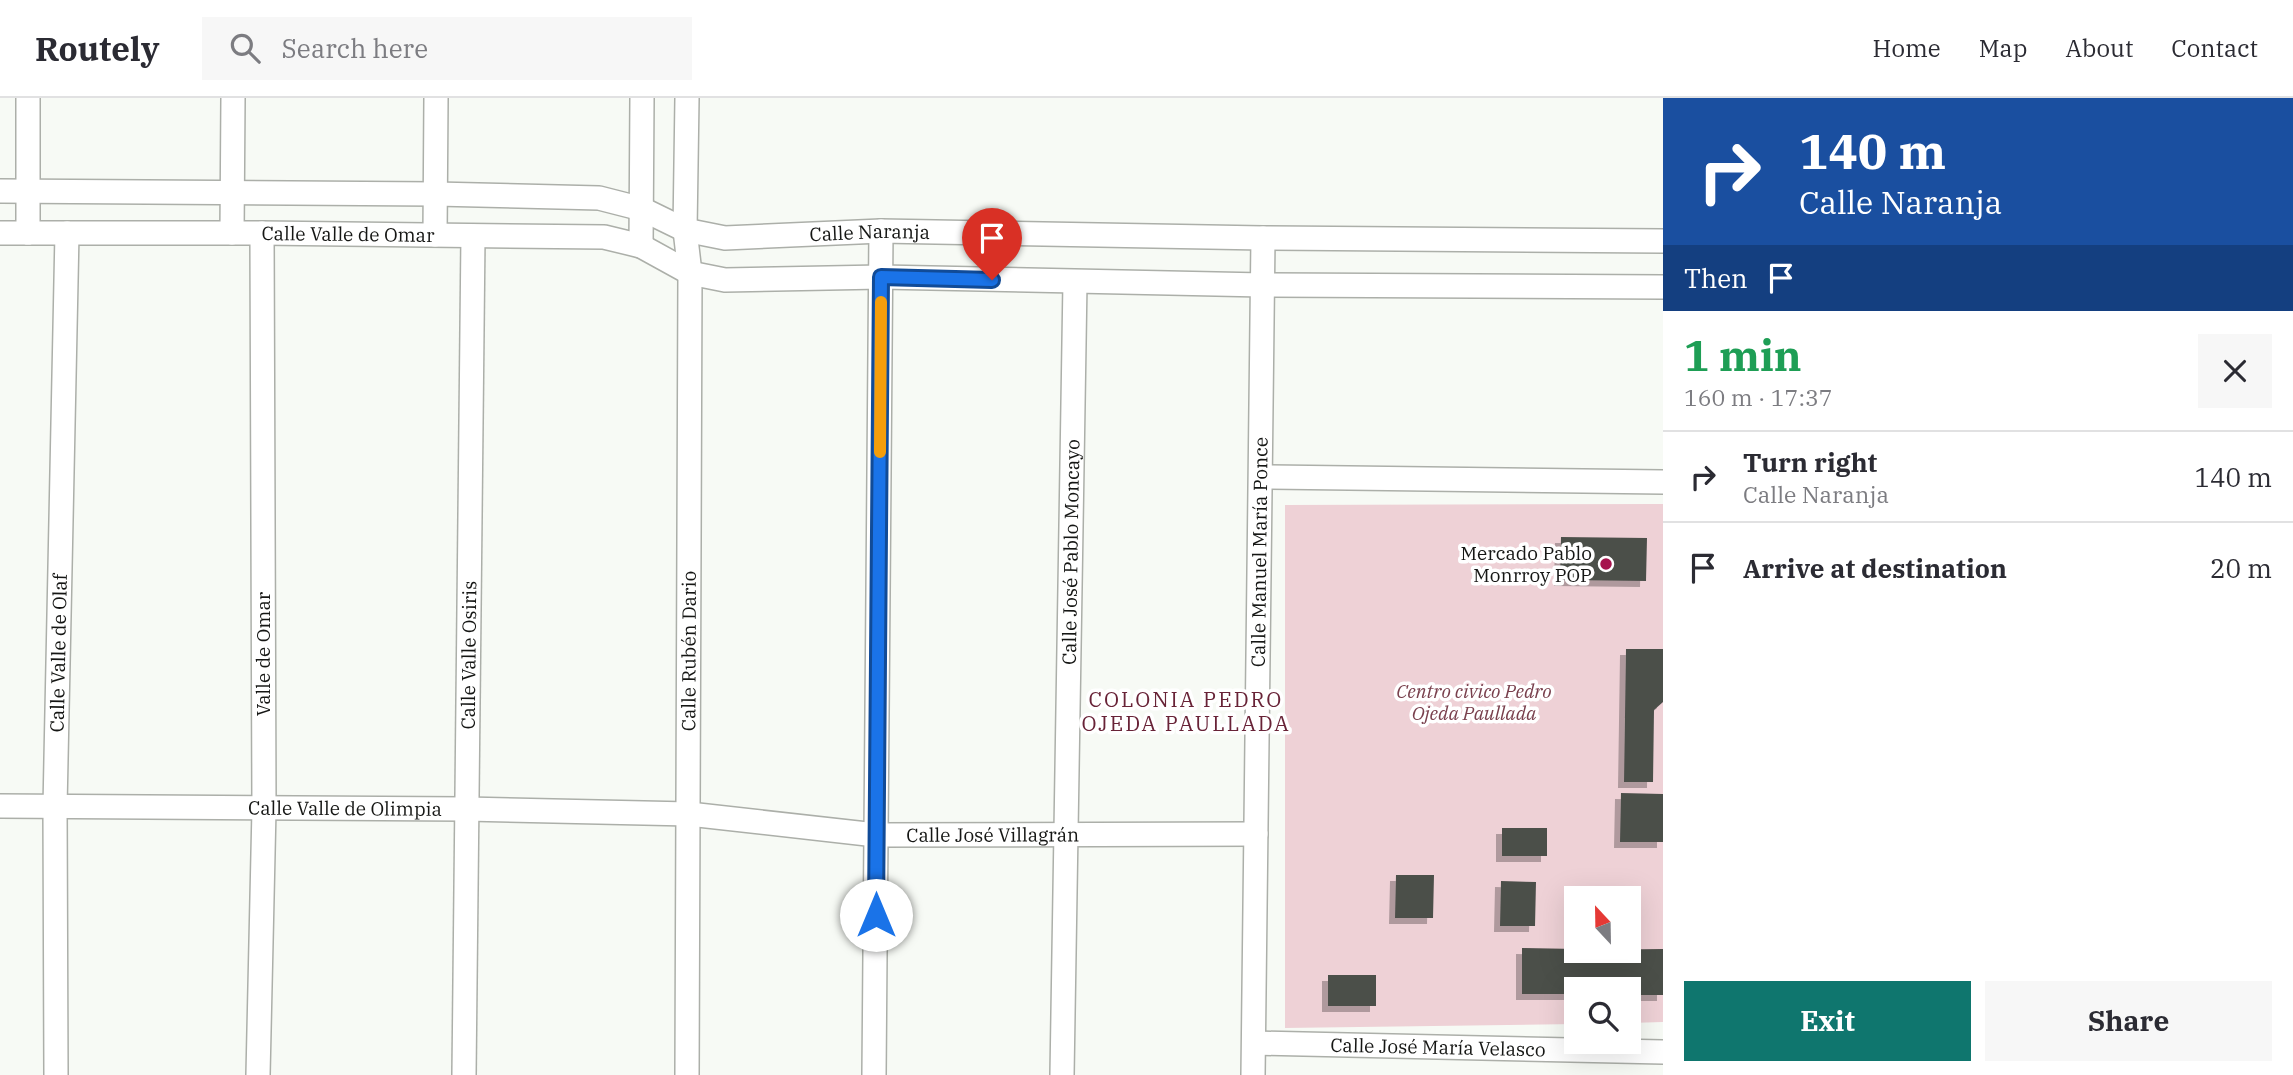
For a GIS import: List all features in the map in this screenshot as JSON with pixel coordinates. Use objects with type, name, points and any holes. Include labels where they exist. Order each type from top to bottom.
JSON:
[{"type":"street","points":[[27,233],[28,98]]},
{"type":"street","points":[[232,233],[233,98]]},
{"type":"street","points":[[435,235],[436,98]]},
{"type":"street","points":[[641,246],[642,98]]},
{"type":"street","name":"Calle Rubén Dario","points":[[687,98],[685,230],[690,272],[687,1075]]},
{"type":"street","name":"Calle Valle de Omar","points":[[0,191],[599,198],[642,209],[685,230]]},
{"type":"street","name":"Calle Naranja","points":[[685,230],[726,239],[881,232],[1663,241]]},
{"type":"street","points":[[874,1075],[881,232]]},
{"type":"street","name":"Calle Valle de Omar","points":[[0,233],[604,237],[641,246],[690,272]]},
{"type":"street","name":"Calle Valle de Olaf","points":[[56,1075],[55,807],[67,233]]},
{"type":"street","name":"Valle de Omar","points":[[258,1075],[264,809],[262,233]]},
{"type":"street","name":"Calle Valle Osiris","points":[[464,1075],[473,236]]},
{"type":"street","name":"Calle Manuel María Ponce","points":[[1253,1075],[1263,238]]},
{"type":"street","points":[[690,272],[725,280],[881,277],[1263,285],[1663,286]]},
{"type":"street","name":"Calle José Pablo Moncayo","points":[[1062,1075],[1075,282]]},
{"type":"street","points":[[1261,477],[1663,481]]},
{"type":"street","name":"Calle Valle de Olimpia","points":[[0,806],[466,808],[689,814]]},
{"type":"street","name":"Calle José Villagrán","points":[[689,814],[876,835],[1256,834]]},
{"type":"street","name":"Calle José María Velasco","points":[[1254,1043],[1663,1052]]},
{"type":"green space","name":"Centro civico Pedro Ojeda Paullada","points":[[1663,504],[1663,1022],[1641,1023],[1641,977],[1564,977],[1564,1024],[1285,1028],[1285,505]]},
{"type":"building","points":[[1561,537],[1647,538],[1646,581],[1560,580]]},
{"type":"building","points":[[1626,649],[1663,649],[1663,702],[1654,710],[1653,782],[1624,782]]},
{"type":"building","points":[[1621,793],[1663,794],[1663,842],[1620,842]]},
{"type":"building","points":[[1502,828],[1547,828],[1547,856],[1502,856]]},
{"type":"building","points":[[1396,875],[1434,875],[1433,918],[1395,918]]},
{"type":"building","points":[[1501,881],[1536,882],[1535,926],[1500,926]]},
{"type":"building","points":[[1522,948],[1564,949],[1564,963],[1641,963],[1642,949],[1663,949],[1663,995],[1641,995],[1641,977],[1564,977],[1564,994],[1522,994]]},
{"type":"building","points":[[1328,975],[1376,975],[1376,1006],[1328,1006]]},
{"type":"slow traffic","points":[[880,452],[881,302]]},
{"type":"place","name":"Mercado Pablo Monrroy POP","points":[[1606,564]]},
{"type":"district","name":"COLONIA PEDRO OJEDA PAULLADA","points":[[1186,712]]},
{"type":"route","points":[[876,915],[881,277],[992,280]]}]
